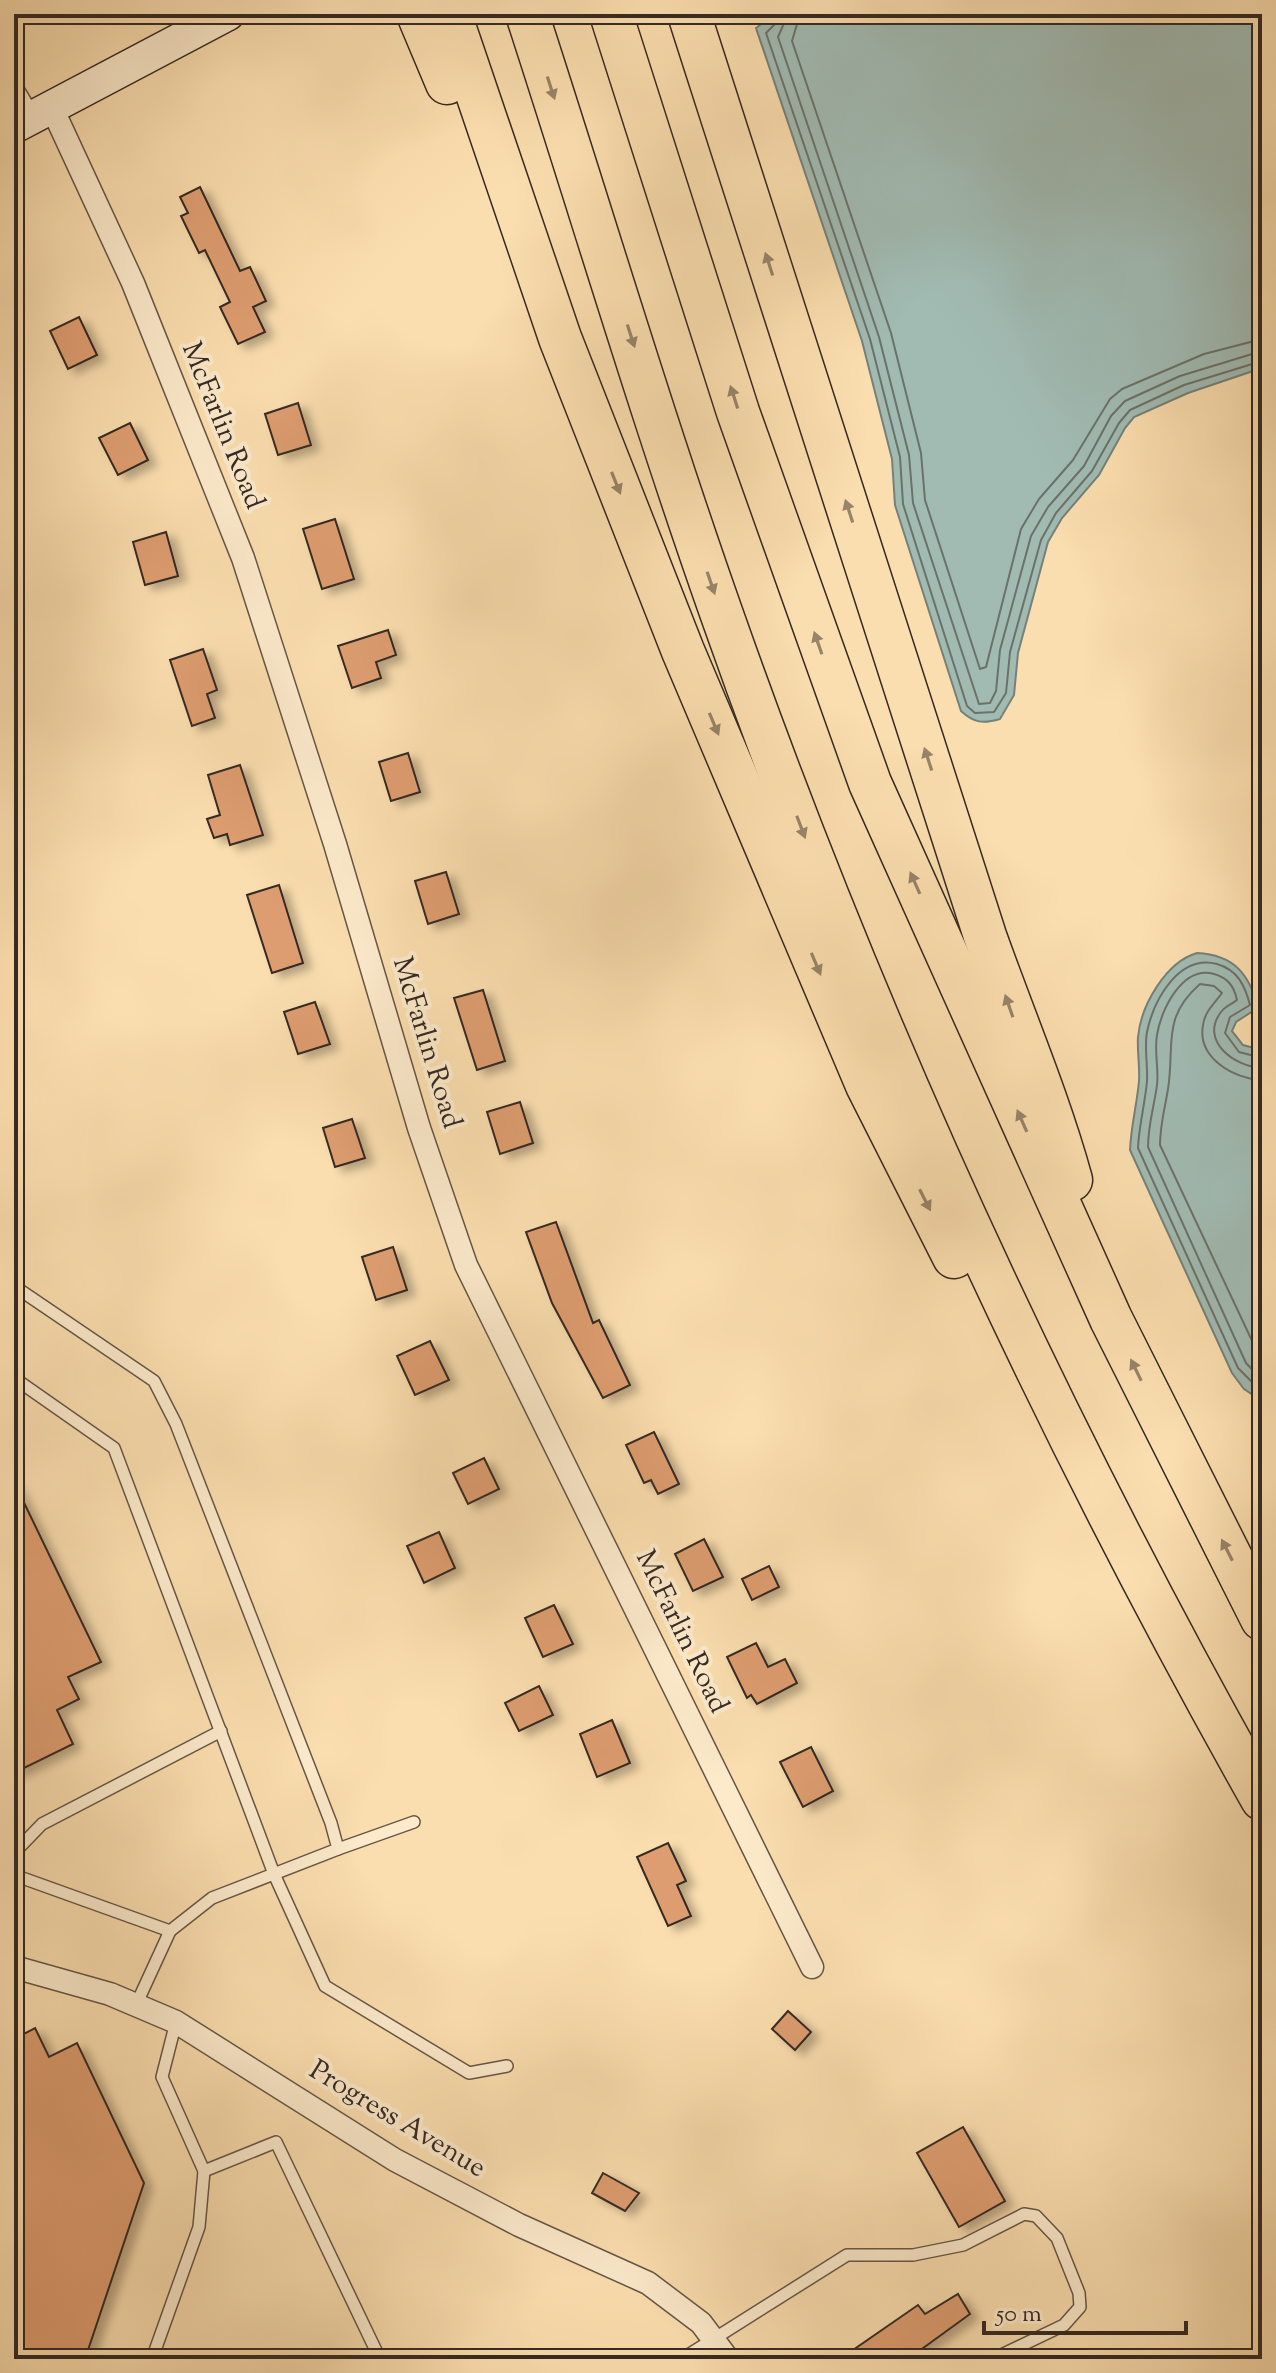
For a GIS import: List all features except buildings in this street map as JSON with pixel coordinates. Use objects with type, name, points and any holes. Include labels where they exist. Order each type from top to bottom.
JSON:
[{"type":"highway","points":[[418,14],[867,1085],[1001,1345],[1130,1556]]},
{"type":"highway","points":[[450,14],[595,432]]},
{"type":"highway","points":[[527,14],[690,522],[791,800],[959,1204],[1130,1556],[1262,1799]]},
{"type":"highway","points":[[611,14],[738,412],[870,783],[1111,1319],[1262,1619]]},
{"type":"highway","points":[[689,14],[985,936],[1018,1030],[1049,1102],[1111,1319]]},
{"type":"main road","points":[[33,117],[228,14]]},
{"type":"street","name":"McFarlin Road","points":[[33,117],[133,283],[243,558],[335,844],[419,1128],[466,1265],[812,1967]]},
{"type":"street","name":"Progress Avenue","points":[[14,1967],[136,2005],[176,2022],[395,2160],[519,2225],[648,2283],[701,2323],[728,2359]]},
{"type":"lane","points":[[14,82],[33,117]]},
{"type":"lane","points":[[14,1286],[154,1381],[176,1424],[326,1808],[338,1849]]},
{"type":"lane","points":[[14,1378],[114,1448],[274,1874],[325,1986],[469,2073],[507,2066]]},
{"type":"lane","points":[[14,1853],[42,1824],[221,1731]]},
{"type":"lane","points":[[136,2005],[170,1931],[212,1898],[414,1822]]},
{"type":"lane","points":[[14,1875],[170,1931]]},
{"type":"lane","points":[[152,2359],[199,2227],[204,2171],[162,2077],[176,2022]]},
{"type":"lane","points":[[204,2171],[276,2142],[380,2359]]},
{"type":"lane","points":[[682,2359],[847,2255],[913,2255],[963,2245],[1024,2214],[1036,2216],[1057,2238],[1079,2293],[1080,2307],[1064,2325],[993,2359]]},
{"type":"water","points":[[775,14],[1262,16],[1262,368],[1188,393],[1134,417],[1125,428],[1099,475],[1062,518],[1048,542],[1018,653],[1014,695],[1000,719],[979,721],[961,711],[895,505],[892,459],[862,341],[756,28]]},
{"type":"water","points":[[1197,953],[1221,958],[1238,968],[1250,985],[1259,1007],[1236,1022],[1232,1031],[1243,1045],[1262,1050],[1262,1401],[1244,1389],[1232,1373],[1130,1150],[1139,1081],[1138,1037],[1144,1012],[1166,975],[1175,965]]}]
